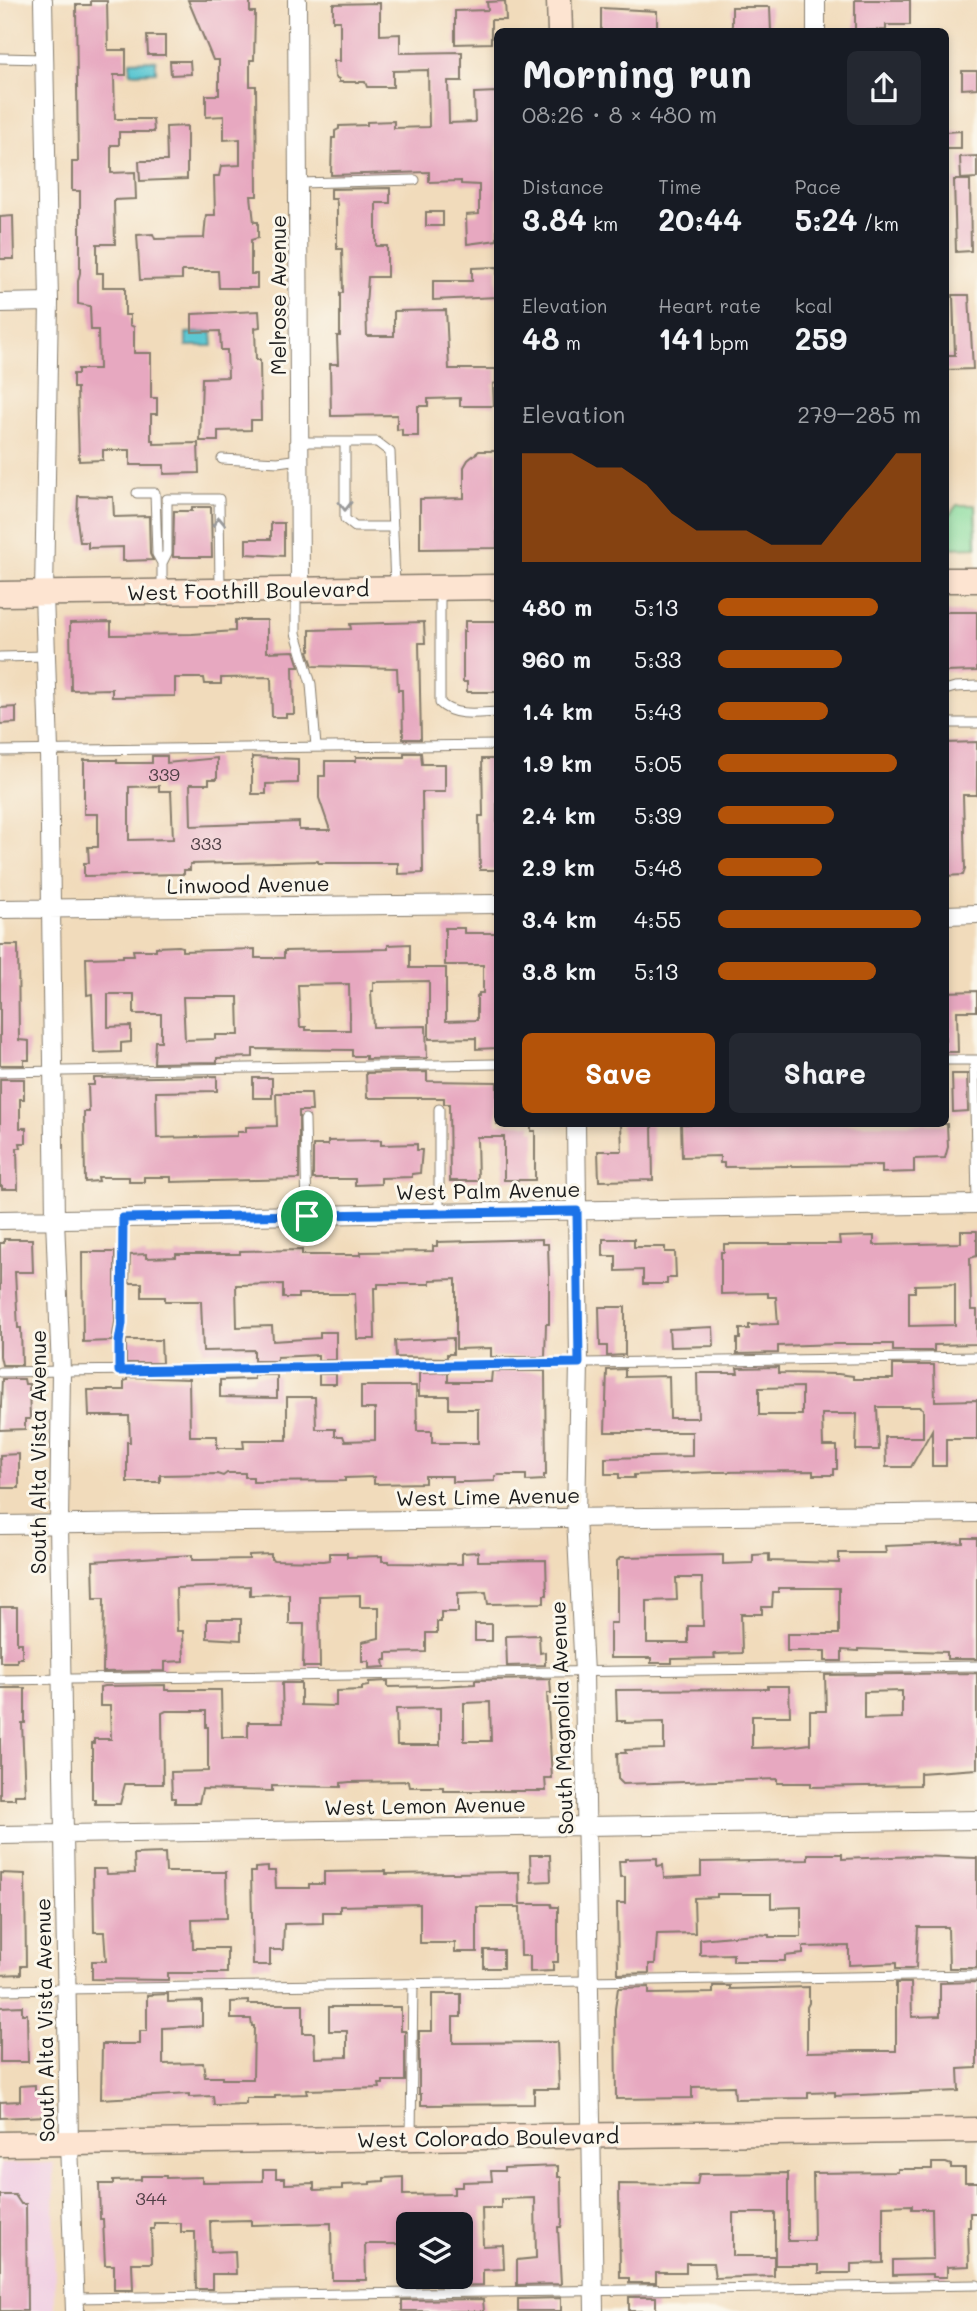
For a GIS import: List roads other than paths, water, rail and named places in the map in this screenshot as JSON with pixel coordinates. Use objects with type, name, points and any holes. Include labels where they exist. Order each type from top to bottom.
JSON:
[{"type":"street","name":"South Alta Vista Avenue","points":[[43,0],[49,302],[44,594],[49,750],[55,1219],[61,1371],[59,1524],[69,2143],[75,2304]]},
{"type":"street","name":"Melrose Avenue","points":[[297,0],[301,450],[298,590]]},
{"type":"street","points":[[559,0],[560,28]]},
{"type":"street","points":[[816,0],[816,28]]},
{"type":"street","points":[[0,303],[49,302]]},
{"type":"street","points":[[949,580],[977,580]]},
{"type":"street","name":"West Foothill Boulevard","points":[[0,594],[494,587]]},
{"type":"street","name":"Linwood Avenue","points":[[0,909],[494,904]]},
{"type":"street","points":[[949,915],[977,914]]},
{"type":"street","name":"South Magnolia Avenue","points":[[576,1127],[579,1363],[576,1517],[584,1673],[594,2311]]},
{"type":"street","name":"West Palm Avenue","points":[[0,1220],[977,1202]]},
{"type":"street","name":"West Lime Avenue","points":[[0,1525],[977,1513]]},
{"type":"street","name":"West Lemon Avenue","points":[[0,1835],[977,1820]]},
{"type":"street","name":"West Colorado Boulevard","points":[[0,2144],[977,2130]]},
{"type":"lane","points":[[0,58],[44,59]]},
{"type":"lane","points":[[299,183],[415,180]]},
{"type":"lane","points":[[222,459],[278,461],[301,450],[345,443],[377,442],[390,452],[395,589]]},
{"type":"lane","points":[[345,443],[345,519],[355,527],[393,527]]},
{"type":"lane","points":[[136,493],[155,493],[157,554],[162,563]]},
{"type":"lane","points":[[162,592],[162,563],[167,553],[167,499],[219,499],[220,590]]},
{"type":"lane","points":[[440,588],[440,703],[447,710],[467,713],[494,712]]},
{"type":"lane","points":[[298,590],[296,633],[299,652],[311,684],[316,747]]},
{"type":"lane","points":[[0,657],[47,656]]},
{"type":"lane","points":[[949,689],[977,686]]},
{"type":"lane","points":[[949,723],[977,723]]},
{"type":"lane","points":[[0,751],[494,745]]},
{"type":"lane","points":[[949,1060],[976,1060],[977,1202]]},
{"type":"lane","points":[[0,1072],[494,1064]]},
{"type":"lane","points":[[439,1109],[439,1213]]},
{"type":"lane","points":[[305,1119],[307,1216]]},
{"type":"lane","points":[[119,1371],[123,1218]]},
{"type":"lane","points":[[0,1372],[977,1357]]},
{"type":"lane","points":[[0,1680],[977,1666]]},
{"type":"lane","points":[[0,1990],[977,1975]]},
{"type":"lane","points":[[411,2138],[413,1983]]},
{"type":"lane","points":[[75,2304],[594,2289],[977,2285]]},
{"type":"water","points":[[156,60],[156,72],[130,73],[130,61]]},
{"type":"water","points":[[212,332],[213,346],[186,346],[186,333]]}]
